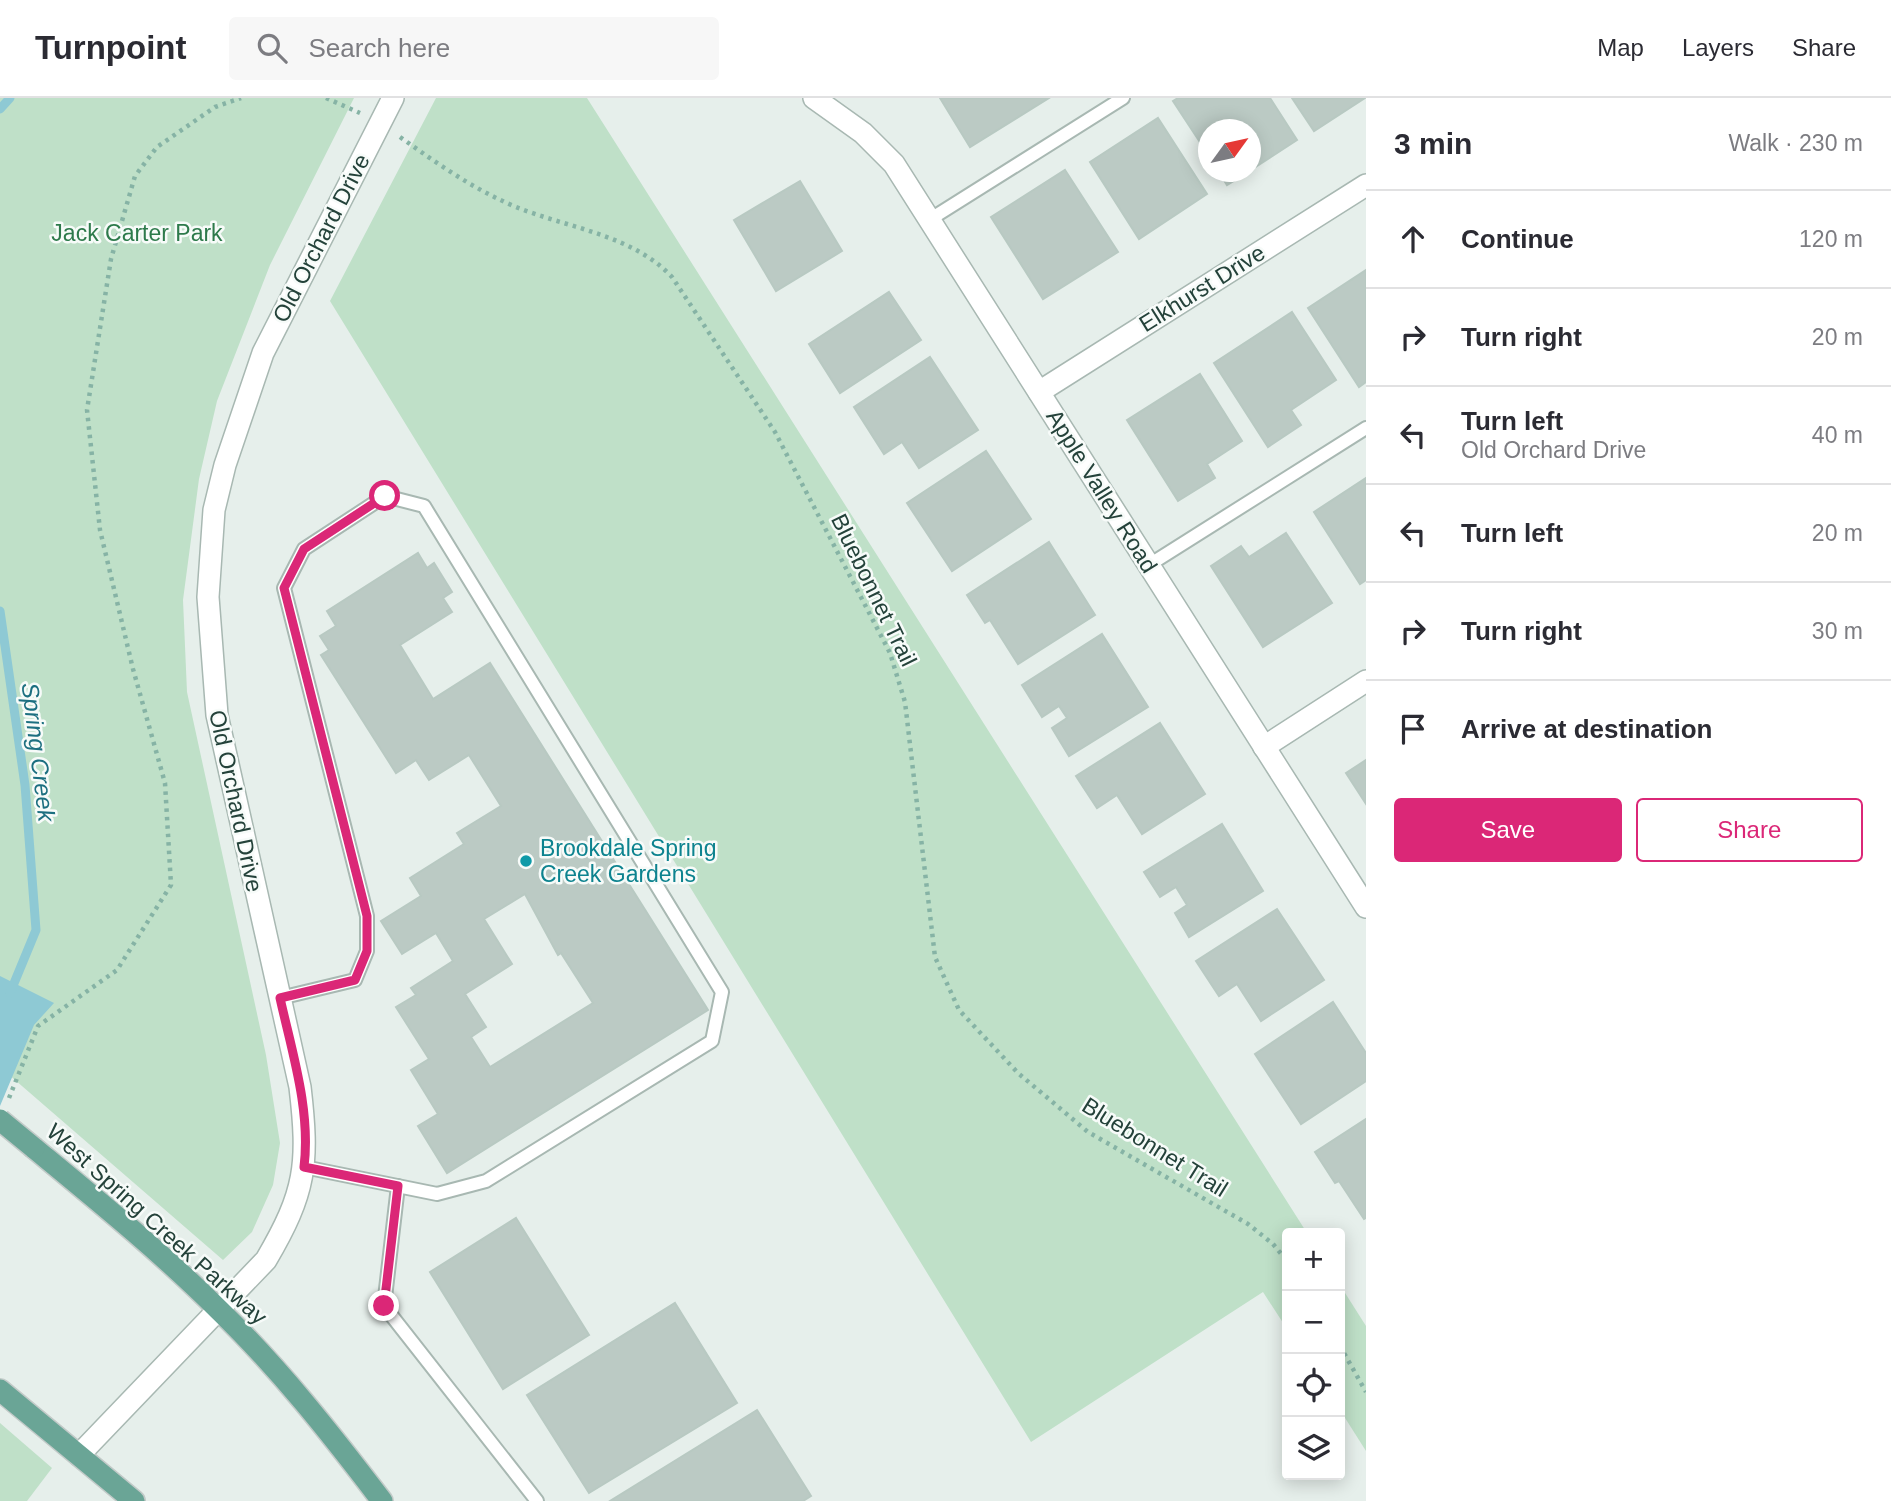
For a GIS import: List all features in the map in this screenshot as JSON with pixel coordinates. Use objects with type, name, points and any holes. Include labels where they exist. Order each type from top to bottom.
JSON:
[{"type":"main road","name":"West Spring Creek Parkway","points":[[2,1114],[34,1148],[110,1210],[219,1310],[282,1377],[382,1501]]},
{"type":"main road","points":[[0,1390],[134,1501]]},
{"type":"street","name":"Old Orchard Drive","points":[[79,1455],[266,1259],[288,1222],[304,1167],[307,1143],[300,1087],[215,702],[208,597],[214,510],[225,465],[263,353],[393,98]]},
{"type":"street","name":"Apple Valley Road","points":[[814,98],[863,133],[894,164],[1366,907]]},
{"type":"street","name":"Elkhurst Drive","points":[[1039,392],[1366,185]]},
{"type":"street","points":[[1264,747],[1366,681]]},
{"type":"lane","points":[[929,220],[1123,98]]},
{"type":"lane","points":[[1149,565],[1366,428]]},
{"type":"lane","points":[[280,998],[355,980],[367,951],[367,916],[284,588],[304,549],[385,496],[424,506],[722,992],[712,1041],[486,1181],[437,1194],[304,1167]]},
{"type":"lane","points":[[398,1186],[384,1306],[537,1501]]},
{"type":"path","points":[[2,1114],[37,1026],[117,970],[171,885],[165,783],[133,669],[100,530],[87,410],[111,259],[135,176],[157,147],[215,107],[241,98]]},
{"type":"path","points":[[326,98],[356,110]]},
{"type":"path","name":"Bluebonnet Trail","points":[[402,139],[462,181],[516,207],[639,250],[659,262],[672,277],[775,432],[890,653],[905,702],[935,957],[959,1010],[1018,1073],[1088,1132],[1248,1224],[1282,1255]]},
{"type":"path","points":[[1345,1354],[1366,1392]]},
{"type":"green space","name":"Jack Carter Park","points":[[0,98],[354,98],[270,265],[217,401],[199,479],[183,600],[187,692],[266,1055],[280,1143],[273,1185],[252,1232],[223,1260],[0,1067]]},
{"type":"green space","points":[[436,98],[587,98],[1304,1228],[1282,1228],[1282,1321],[1263,1292],[1031,1442],[330,301]]},
{"type":"green space","points":[[1345,1293],[1366,1326],[1366,1451],[1345,1418]]},
{"type":"green space","points":[[0,1423],[52,1468],[27,1501],[0,1501]]},
{"type":"water","points":[[0,976],[54,1003],[34,1025],[0,1106]]},
{"type":"building","points":[[940,98],[1049,98],[970,147]]},
{"type":"building","points":[[1178,98],[1270,98],[1297,140],[1261,163],[1261,119],[1198,119],[1198,139],[1173,101]]},
{"type":"building","points":[[1292,98],[1365,98],[1314,131]]},
{"type":"building","points":[[1158,118],[1207,194],[1139,239],[1090,162]]},
{"type":"building","points":[[1065,170],[1118,252],[1043,299],[991,217]]},
{"type":"building","points":[[800,181],[842,251],[776,291],[734,220]]},
{"type":"building","points":[[1366,270],[1366,382],[1359,387],[1308,308]]},
{"type":"building","points":[[889,292],[921,340],[840,393],[809,344]]},
{"type":"building","points":[[1292,312],[1336,380],[1291,410],[1301,425],[1268,447],[1214,363]]},
{"type":"building","points":[[930,357],[978,430],[919,468],[902,442],[884,454],[854,407]]},
{"type":"building","points":[[1200,374],[1242,441],[1207,464],[1215,478],[1178,501],[1127,420]]},
{"type":"building","points":[[986,451],[1031,519],[952,571],[907,503]]},
{"type":"building","points":[[1366,478],[1366,580],[1360,584],[1314,512]]},
{"type":"building","points":[[1286,533],[1332,603],[1263,647],[1211,566],[1241,546],[1249,557]]},
{"type":"building","points":[[1049,542],[1095,615],[1018,664],[990,620],[985,623],[967,595]]},
{"type":"building","name":"Brookdale Spring Creek Gardens","points":[[418,553],[427,568],[434,563],[452,592],[443,598],[452,612],[400,645],[433,699],[490,663],[708,1010],[447,1173],[418,1126],[438,1114],[411,1070],[429,1059],[396,1007],[416,995],[411,988],[453,961],[436,933],[402,954],[381,921],[421,896],[410,878],[464,844],[457,833],[501,806],[469,755],[429,780],[416,760],[396,773],[321,655],[329,650],[320,636],[336,626],[327,611]],"holes":[[[525,894],[558,955],[561,953],[593,1003],[490,1067],[471,1037],[486,1027],[465,994],[512,964],[484,919]]]},
{"type":"building","points":[[1102,634],[1148,707],[1069,756],[1052,728],[1067,718],[1059,706],[1042,717],[1022,685]]},
{"type":"building","points":[[1160,723],[1205,794],[1142,834],[1117,795],[1097,808],[1076,776]]},
{"type":"building","points":[[1366,760],[1366,804],[1346,773]]},
{"type":"building","points":[[1222,824],[1263,891],[1189,937],[1175,913],[1187,905],[1176,887],[1160,897],[1144,872]]},
{"type":"building","points":[[1277,909],[1324,980],[1261,1021],[1237,984],[1219,996],[1196,961]]},
{"type":"building","points":[[1333,1002],[1366,1053],[1366,1081],[1301,1124],[1255,1054]]},
{"type":"building","points":[[1366,1119],[1364,1219],[1339,1181],[1335,1183],[1315,1152]]},
{"type":"building","points":[[516,1218],[589,1335],[503,1389],[430,1272]]},
{"type":"building","points":[[675,1303],[737,1403],[589,1493],[527,1395]]},
{"type":"building","points":[[757,1410],[811,1496],[803,1501],[610,1501]]},
{"type":"waterway","name":"Spring Creek","points":[[0,109],[10,98]]},
{"type":"waterway","name":"Spring Creek","points":[[0,611],[25,785],[36,930],[10,993]]},
{"type":"place","name":"Brookdale Spring Creek Gardens","points":[[526,861]]},
{"type":"route","points":[[384,1306],[398,1186],[304,1167],[307,1143],[300,1087],[280,998],[355,980],[367,951],[367,916],[284,588],[304,549],[385,496]]}]
